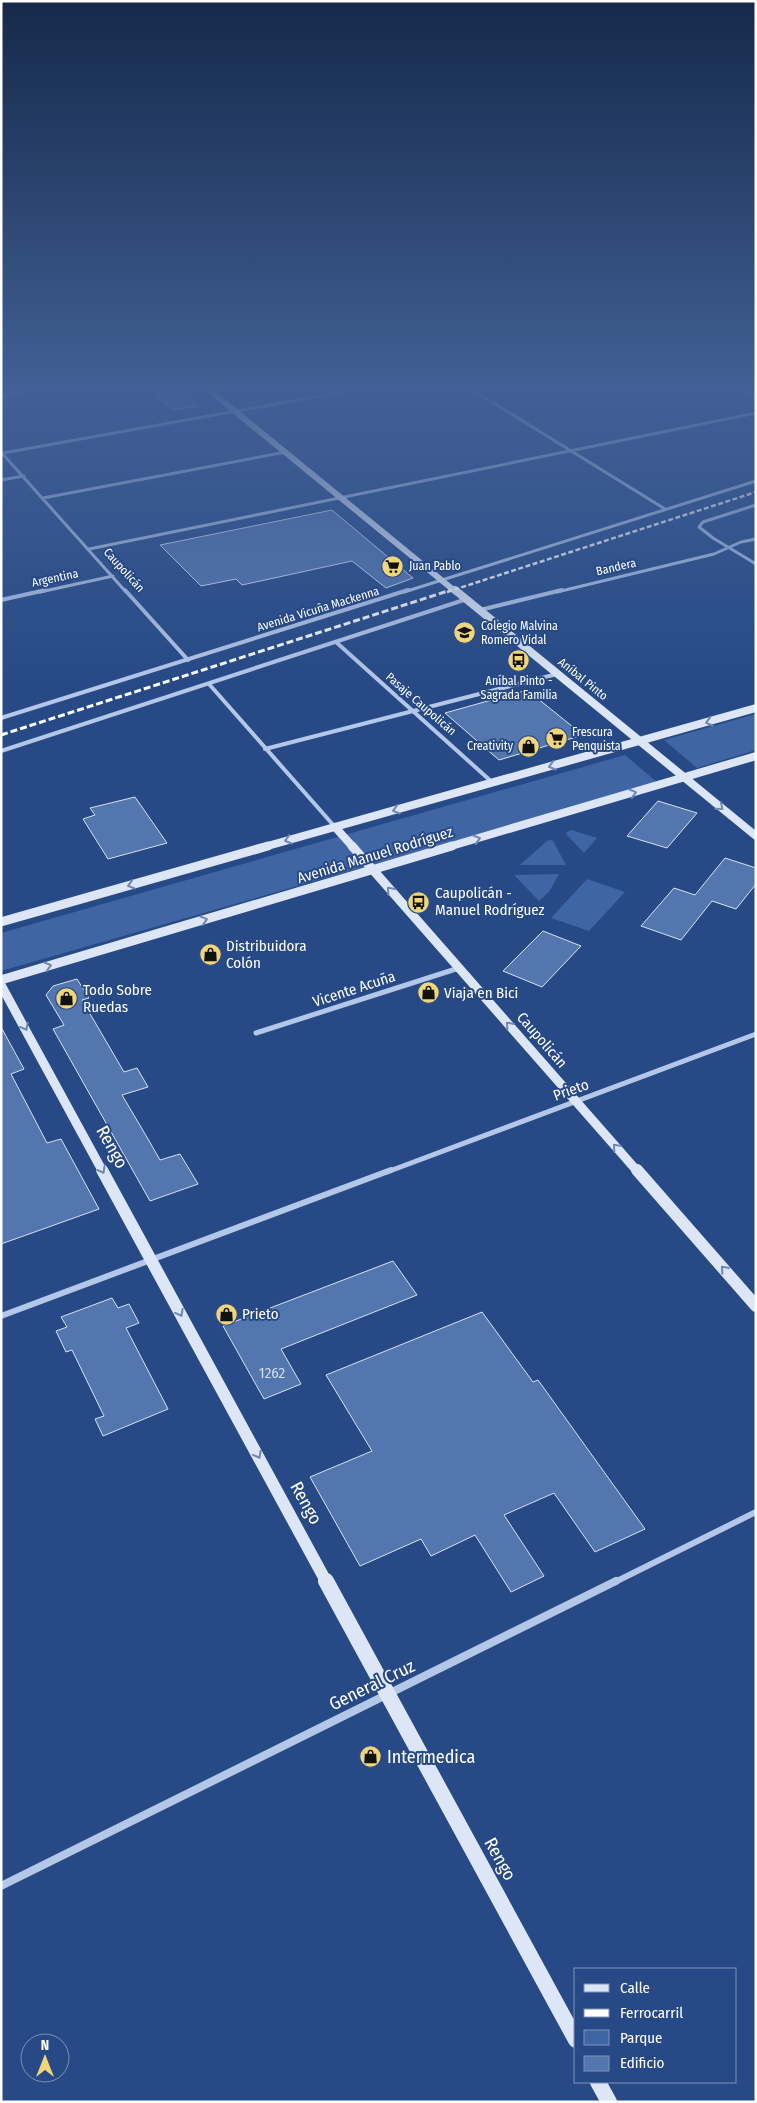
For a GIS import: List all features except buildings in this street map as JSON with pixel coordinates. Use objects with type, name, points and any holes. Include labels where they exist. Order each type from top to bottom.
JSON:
[{"type":"main road","name":"Aníbal Pinto","points":[[331,487],[756,836]]},
{"type":"main road","points":[[1,922],[756,708]]},
{"type":"main road","name":"Avenida Manuel Rodríguez","points":[[1,980],[756,756]]},
{"type":"main road","name":"Caupolicán","points":[[335,827],[756,1306]]},
{"type":"main road","name":"Rengo","points":[[1,984],[574,2036]]},
{"type":"main road","points":[[599,2083],[609,2102]]},
{"type":"street","name":"Caupolicán","points":[[34,487],[188,660]]},
{"type":"street","points":[[43,498],[100,487]]},
{"type":"street","name":"Argentina","points":[[88,549],[392,487]]},
{"type":"street","points":[[629,487],[664,509]]},
{"type":"street","name":"Avenida Vicuña Mackenna","points":[[1,718],[733,487]]},
{"type":"street","points":[[756,505],[703,522],[699,527],[756,564]]},
{"type":"street","name":"Bandera","points":[[480,610],[714,554],[756,539]]},
{"type":"street","name":"Argentina","points":[[1,600],[113,576]]},
{"type":"street","points":[[1,751],[467,600]]},
{"type":"street","name":"Pasaje Caupolicán","points":[[336,642],[414,710],[493,783]]},
{"type":"street","points":[[265,749],[557,674]]},
{"type":"street","name":"Caupolicán","points":[[208,684],[335,827]]},
{"type":"street","name":"Vicente Acuña","points":[[256,1033],[459,968]]},
{"type":"street","name":"Prieto","points":[[1,1316],[756,1034]]},
{"type":"street","name":"General Cruz","points":[[1,1886],[756,1512]]},
{"type":"green space","points":[[756,714],[756,750],[697,768],[664,740]]},
{"type":"green space","points":[[625,755],[658,783],[1,971],[1,933]]},
{"type":"green space","points":[[571,830],[597,838],[584,853],[567,835],[566,833]]},
{"type":"green space","points":[[551,840],[566,865],[520,865],[547,841]]},
{"type":"green space","points":[[559,874],[549,892],[539,901],[514,875]]},
{"type":"green space","points":[[587,879],[625,892],[589,931],[551,918]]},
{"type":"railway","points":[[447,592],[756,492]]},
{"type":"railway","points":[[1,735],[451,590]]},
{"type":"place","name":"Juan Pablo","points":[[393,566]]},
{"type":"place","name":"Colegio Malvina Romero Vidal","points":[[465,633]]},
{"type":"place","name":"Aníbal Pinto - Sagrada Familia","points":[[519,660]]},
{"type":"place","name":"Frescura Penquista","points":[[556,739]]},
{"type":"place","name":"Creativity","points":[[529,746]]},
{"type":"place","name":"Caupolicán - Manuel Rodríguez","points":[[419,902]]},
{"type":"place","name":"Distribuidora Colón","points":[[210,955]]},
{"type":"place","name":"Viaja en Bici","points":[[428,993]]},
{"type":"place","name":"Todo Sobre Ruedas","points":[[67,999]]},
{"type":"place","name":"Prieto","points":[[226,1314]]},
{"type":"place","name":"Intermedica","points":[[371,1757]]}]
